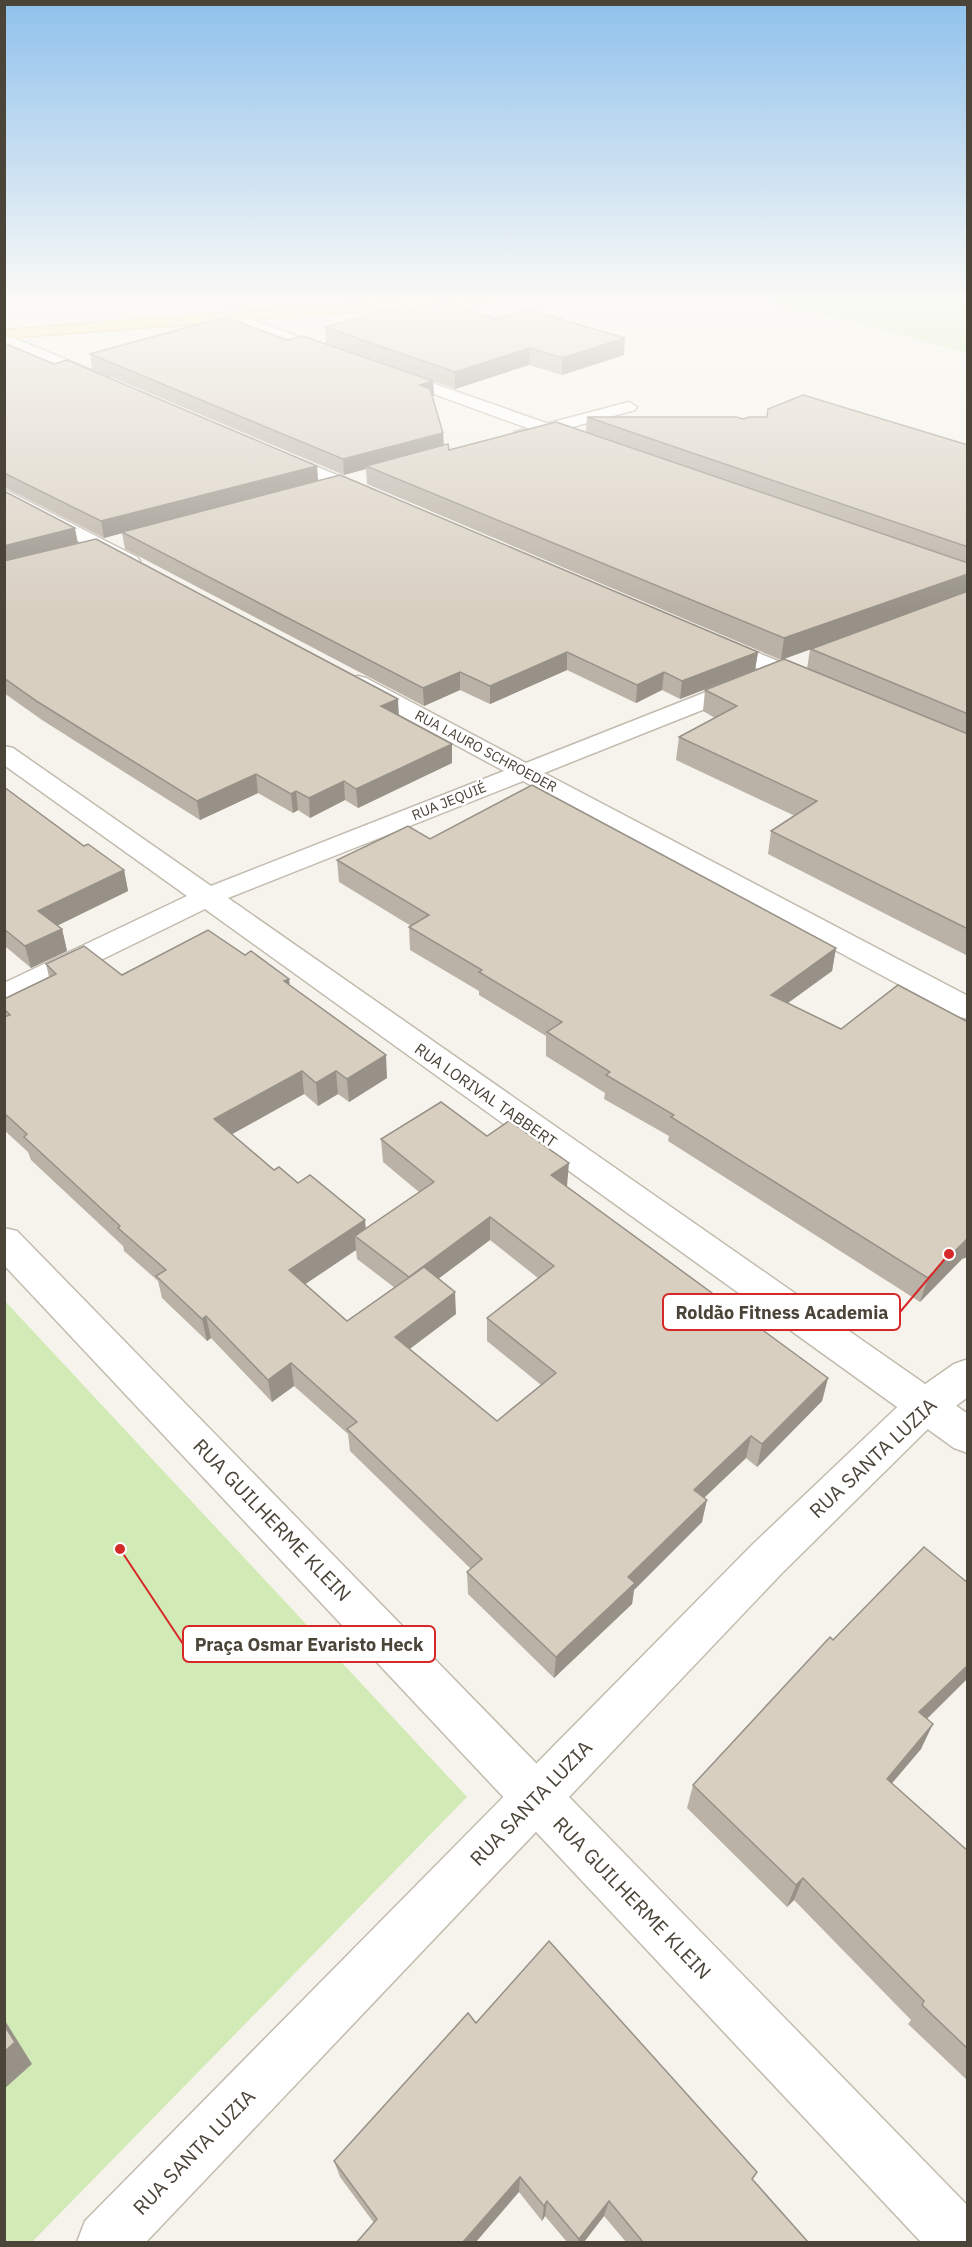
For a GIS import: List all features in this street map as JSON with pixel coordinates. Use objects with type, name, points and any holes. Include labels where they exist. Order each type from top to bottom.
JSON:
[{"type":"street","points":[[470,402],[591,444]]},
{"type":"street","points":[[501,441],[629,407]]},
{"type":"street","points":[[255,446],[386,501]]},
{"type":"street","points":[[309,491],[364,477]]},
{"type":"street","points":[[4,494],[112,543],[154,574]]},
{"type":"street","points":[[76,552],[112,543]]},
{"type":"street","points":[[693,633],[825,689]]},
{"type":"street","name":"RUA JEQUIÉ","points":[[4,995],[207,897],[814,658]]},
{"type":"street","name":"RUA LAURO SCHROEDER","points":[[334,670],[968,1009]]},
{"type":"street","name":"RUA LORIVAL TABBERT","points":[[4,753],[968,1436]]},
{"type":"street","name":"RUA GUILHERME KLEIN","points":[[4,1241],[961,2242]]},
{"type":"street","name":"RUA SANTA LUZIA","points":[[106,2242],[767,1559],[925,1406],[968,1375]]},
{"type":"green space","points":[[4,1300],[467,1797],[32,2242],[4,2242]]},
{"type":"building","points":[[4,402],[166,402],[317,466],[101,521],[4,473]]},
{"type":"building","points":[[205,402],[434,402],[443,433],[343,459]]},
{"type":"building","points":[[786,402],[826,402],[968,445],[968,547],[587,417],[736,417],[743,419],[767,417],[768,409]]},
{"type":"building","points":[[556,422],[968,563],[968,574],[784,638],[366,466],[448,444],[449,450]]},
{"type":"building","points":[[340,475],[758,652],[682,681],[664,672],[637,685],[567,652],[490,686],[460,672],[423,688],[122,532]]},
{"type":"building","points":[[4,491],[75,528],[4,546]]},
{"type":"building","points":[[96,539],[398,699],[381,706],[452,744],[356,789],[344,781],[309,798],[296,791],[291,794],[256,774],[197,801],[38,702],[4,678],[4,561]]},
{"type":"building","points":[[968,591],[968,714],[811,649]]},
{"type":"building","points":[[784,659],[968,734],[968,929],[771,831],[817,801],[679,737],[737,706],[705,690]]},
{"type":"building","points":[[532,785],[836,948],[771,995],[841,1029],[898,985],[968,1022],[968,1238],[928,1278],[671,1117],[674,1115],[606,1075],[610,1072],[547,1032],[562,1022],[479,972],[482,970],[409,927],[429,915],[337,860],[408,826],[430,839]]},
{"type":"building","points":[[4,787],[84,846],[88,844],[124,870],[38,911],[62,929],[25,946],[4,929]]},
{"type":"building","points":[[208,930],[245,955],[251,951],[289,979],[284,981],[386,1055],[347,1079],[336,1071],[316,1083],[302,1071],[214,1119],[274,1170],[279,1167],[298,1183],[310,1175],[365,1220],[289,1270],[347,1321],[424,1267],[455,1292],[395,1337],[497,1421],[556,1373],[487,1318],[554,1266],[490,1217],[409,1277],[355,1236],[434,1182],[381,1139],[441,1102],[487,1136],[509,1121],[569,1163],[551,1175],[828,1378],[762,1444],[751,1436],[694,1490],[707,1500],[628,1577],[635,1583],[556,1657],[467,1572],[482,1559],[347,1429],[357,1422],[291,1363],[268,1380],[206,1316],[202,1319],[156,1276],[166,1270],[118,1228],[120,1226],[24,1137],[27,1134],[4,1113],[4,1017],[10,1015],[4,1009],[4,999],[56,974],[46,964],[84,946],[122,975]]},
{"type":"building","points":[[924,1547],[968,1583],[968,1665],[919,1712],[933,1724],[887,1779],[968,1851],[968,2049],[922,2005],[924,2001],[803,1878],[796,1885],[693,1785],[830,1637],[833,1640]]},
{"type":"building","points":[[549,1941],[757,2172],[752,2179],[808,2242],[643,2242],[609,2201],[579,2239],[547,2201],[544,2206],[520,2177],[463,2242],[357,2242],[377,2219],[334,2161],[468,2013],[476,2023]]},
{"type":"building","points":[[4,2025],[15,2042],[4,2052]]},
{"type":"place","name":"Roldão Fitness Academia","points":[[949,1254]]},
{"type":"place","name":"Praça Osmar Evaristo Heck","points":[[120,1549]]}]
